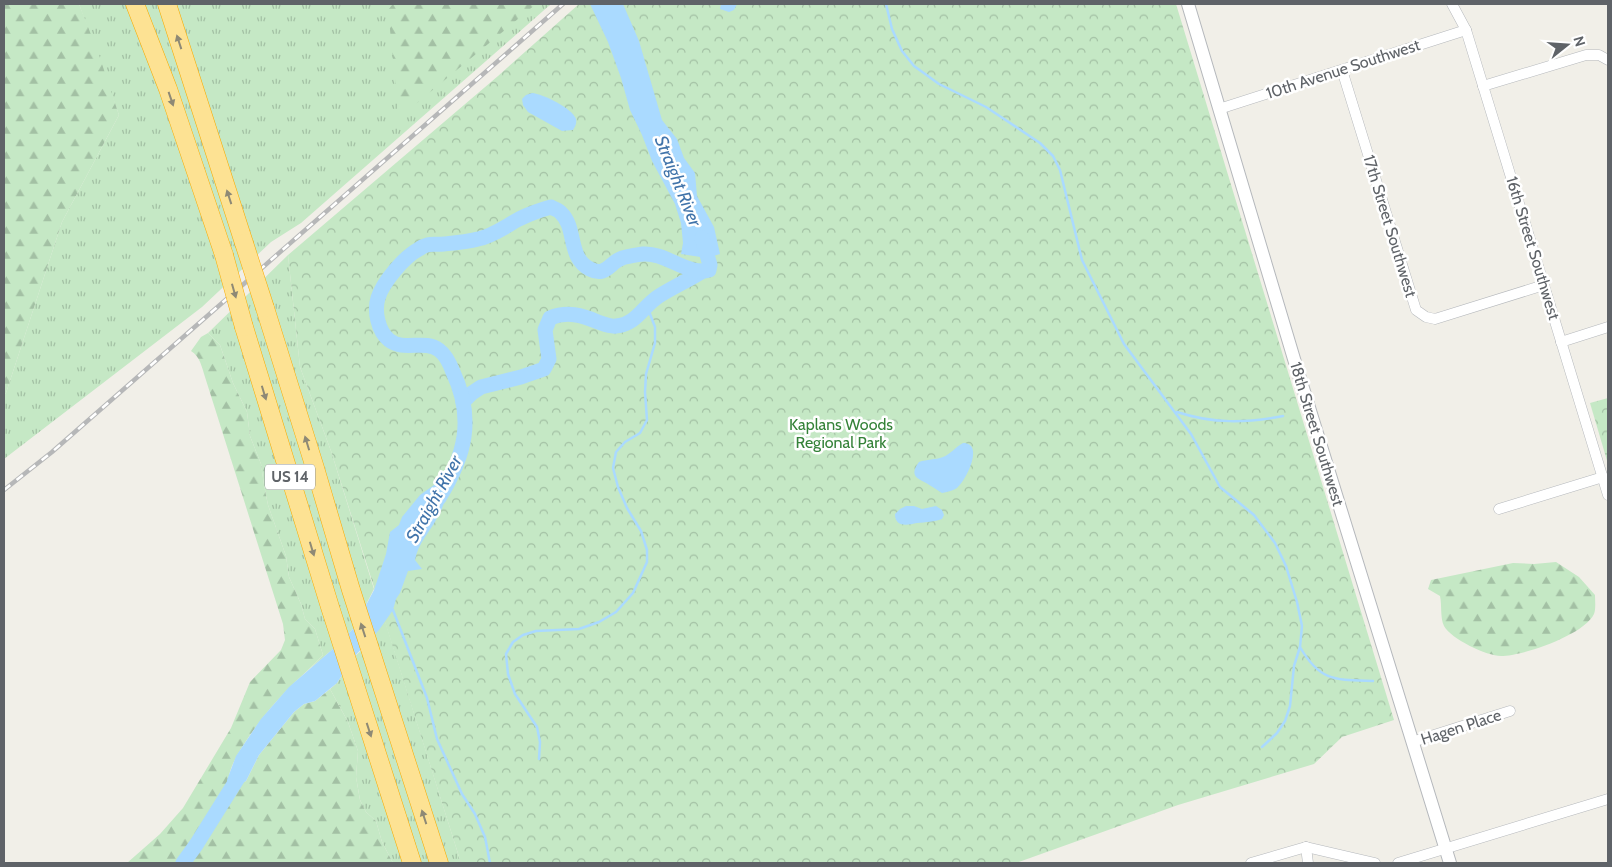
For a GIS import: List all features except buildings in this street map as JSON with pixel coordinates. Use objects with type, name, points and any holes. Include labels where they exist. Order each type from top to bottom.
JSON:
[{"type":"highway","name":"US 14","points":[[134,4],[168,89],[224,255],[330,607],[412,863]]},
{"type":"highway","name":"US 14","points":[[167,4],[265,308],[376,670],[439,863]]},
{"type":"street","name":"18th Street Southwest","points":[[1188,4],[1450,863]]},
{"type":"street","name":"16th Street Southwest","points":[[1452,4],[1466,30],[1608,495]]},
{"type":"street","name":"10th Avenue Southwest","points":[[1219,109],[1466,30]]},
{"type":"street","points":[[1483,86],[1586,55],[1600,55],[1608,60]]},
{"type":"street","name":"17th Street Southwest","points":[[1342,70],[1416,310],[1426,318],[1436,319],[1544,285]]},
{"type":"street","points":[[1561,342],[1608,327]]},
{"type":"street","points":[[1499,509],[1603,477]]},
{"type":"street","name":"Hagen Place","points":[[1412,742],[1510,711]]},
{"type":"street","points":[[1398,863],[1608,799]]},
{"type":"street","points":[[1251,863],[1306,847],[1375,863]]},
{"type":"street","points":[[1306,847],[1308,863]]},
{"type":"green space","points":[[4,4],[79,4],[99,55],[119,115],[62,222],[6,393],[4,394]]},
{"type":"green space","points":[[79,4],[551,4],[301,223],[271,242],[202,307],[4,459],[4,394],[6,393],[62,222],[119,115]]},
{"type":"green space","points":[[393,4],[536,4],[399,118],[388,10]]},
{"type":"green space","name":"Kaplans Woods Regional Park","points":[[579,4],[1176,4],[1394,720],[1342,737],[1314,764],[1178,805],[1016,863],[461,863],[331,451],[300,367],[288,255],[498,76]]},
{"type":"green space","points":[[288,255],[300,367],[331,451],[374,589],[354,628],[310,669],[323,655],[315,629],[305,619],[301,604],[289,577],[286,556],[268,505],[261,464],[250,436],[247,412],[233,383],[220,345],[208,333]]},
{"type":"green space","points":[[208,333],[220,345],[233,383],[247,412],[250,436],[261,464],[268,505],[286,556],[289,577],[301,604],[305,619],[315,629],[323,655],[279,698],[250,735],[231,768],[228,791],[246,781],[259,755],[294,712],[304,704],[315,701],[330,689],[348,722],[358,751],[356,777],[360,800],[366,812],[376,821],[382,842],[393,863],[127,863],[160,834],[183,808],[231,728],[250,682],[281,650],[285,640],[283,624],[202,366],[197,356],[191,351],[201,337]]},
{"type":"green space","points":[[1608,398],[1608,464],[1590,403]]},
{"type":"green space","points":[[1556,562],[1579,577],[1595,595],[1594,614],[1588,622],[1566,637],[1511,655],[1501,656],[1487,653],[1470,646],[1454,636],[1444,626],[1440,596],[1428,589],[1431,580],[1513,563]]},
{"type":"green space","points":[[385,621],[461,863],[393,863],[382,842],[376,821],[366,812],[360,800],[356,777],[358,751],[348,722],[330,689],[337,683],[353,658],[364,648]]},
{"type":"water","points":[[590,4],[623,4],[639,41],[662,120],[677,139],[684,158],[695,173],[697,196],[714,227],[720,254],[707,258],[681,254],[683,243],[681,223],[675,204],[652,161],[630,110],[608,42]]},
{"type":"water","points":[[721,4],[737,4],[734,10],[729,12],[720,9]]},
{"type":"water","points":[[532,93],[550,99],[569,110],[576,119],[573,130],[562,131],[528,112],[523,105],[522,99]]},
{"type":"water","points":[[963,443],[973,449],[972,463],[965,478],[957,488],[942,493],[915,475],[914,472],[919,462],[943,457]]},
{"type":"water","points":[[449,481],[442,509],[421,543],[415,560],[422,569],[408,571],[393,610],[379,630],[353,658],[337,683],[315,701],[304,704],[294,712],[259,755],[246,781],[228,791],[227,780],[236,756],[261,719],[289,687],[354,628],[374,590],[386,554],[390,532],[399,525],[402,517],[420,495],[434,485]]},
{"type":"water","points":[[906,506],[922,509],[936,506],[942,510],[944,515],[942,519],[936,521],[900,524],[897,522],[895,514]]},
{"type":"waterway","points":[[886,4],[892,29],[902,51],[914,66],[939,84],[986,107],[1040,143],[1053,156],[1060,170],[1082,260],[1124,344],[1191,434],[1220,487],[1254,515],[1275,543],[1286,566],[1302,626],[1300,647],[1294,666],[1290,706],[1285,721],[1277,733],[1262,747]]},
{"type":"waterway","name":"Straight River","points":[[439,498],[461,452],[464,437],[464,406],[460,389],[448,360],[439,350],[427,345],[401,345],[389,340],[382,331],[377,315],[378,298],[384,285],[401,264],[426,245],[484,238],[523,217],[551,207],[560,212],[566,219],[575,250],[583,264],[599,272],[622,258],[643,254],[660,256],[693,270],[709,270],[710,265],[702,238]]},
{"type":"waterway","points":[[463,402],[481,387],[544,369],[549,359],[545,330],[550,318],[568,314],[586,317],[609,326],[623,325],[635,318],[653,300],[703,271]]},
{"type":"waterway","points":[[539,759],[540,742],[537,727],[515,694],[508,674],[506,654],[513,642],[523,635],[536,631],[579,629],[599,622],[616,612],[633,593],[647,562],[647,550],[641,531],[627,508],[618,487],[613,468],[616,452],[625,442],[640,433],[647,420],[646,374],[655,343],[655,327],[647,306]]},
{"type":"waterway","points":[[1177,412],[1204,419],[1230,421],[1283,416]]},
{"type":"waterway","points":[[393,610],[427,698],[437,739],[462,794],[475,814],[485,837],[490,863]]},
{"type":"waterway","points":[[1300,647],[1315,667],[1330,677],[1373,681]]},
{"type":"waterway","name":"Straight River","points":[[183,863],[241,773]]},
{"type":"railway","points":[[4,490],[52,452],[563,4]]}]
